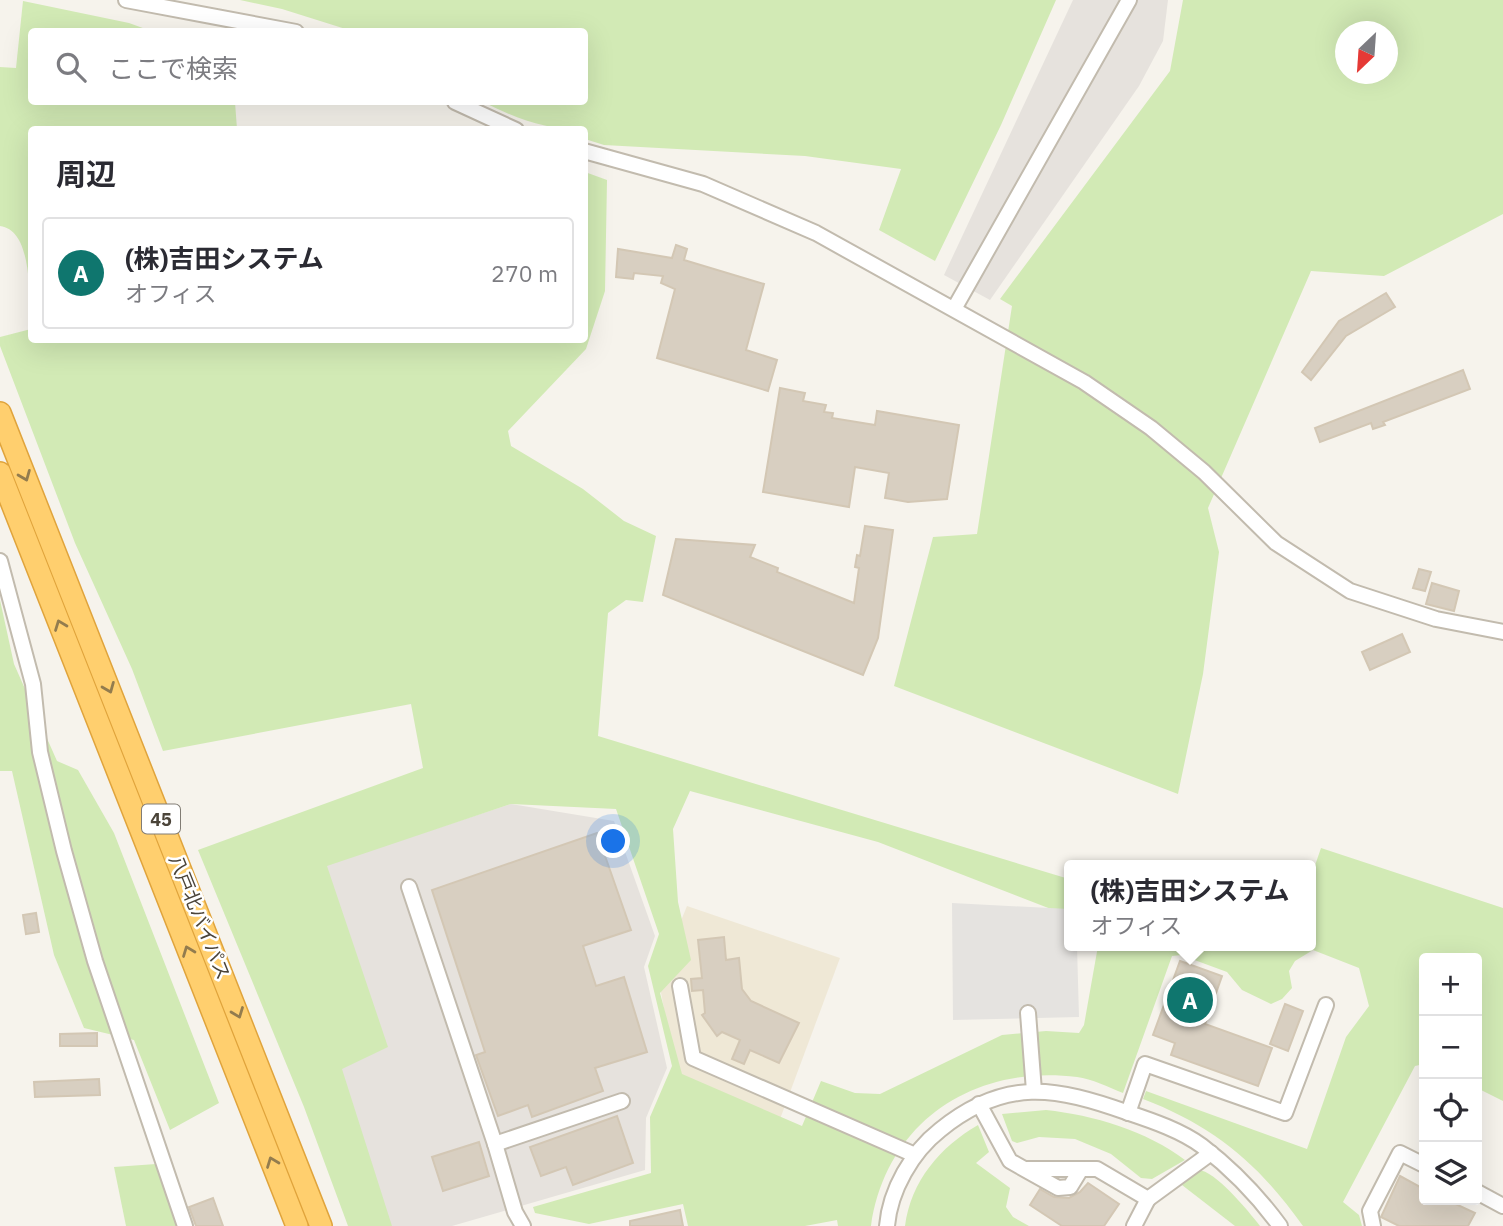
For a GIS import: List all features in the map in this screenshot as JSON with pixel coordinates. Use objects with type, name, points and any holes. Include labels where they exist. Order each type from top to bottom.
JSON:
[{"type":"highway","name":"八戸北バイパス","points":[[0,412],[321,1226]]},
{"type":"highway","name":"八戸北バイパス","points":[[0,473],[297,1226]]},
{"type":"street","points":[[126,0],[275,28]]},
{"type":"street","points":[[954,309],[1129,0]]},
{"type":"street","points":[[462,105],[507,126]]},
{"type":"street","points":[[588,151],[704,184],[767,210],[816,233],[1084,382],[1151,428],[1203,472],[1276,543],[1350,591],[1436,620],[1503,632]]},
{"type":"street","points":[[0,561],[33,684],[40,752],[64,851],[95,961],[185,1226]]},
{"type":"street","points":[[409,887],[515,1212],[523,1226]]},
{"type":"street","points":[[680,986],[693,1058],[915,1155]]},
{"type":"street","points":[[1129,1112],[1145,1064],[1285,1114],[1326,1005]]},
{"type":"street","points":[[1028,1013],[1034,1091]]},
{"type":"street","points":[[887,1226],[898,1185],[915,1155],[954,1118],[979,1104],[1016,1093],[1049,1090],[1129,1112],[1199,1144],[1263,1203],[1280,1226]]},
{"type":"street","points":[[495,1144],[622,1101]]},
{"type":"street","points":[[979,1104],[1010,1161],[1025,1169],[1097,1169],[1148,1199]]},
{"type":"street","points":[[1134,1226],[1148,1199],[1210,1153]]},
{"type":"street","points":[[1373,1226],[1370,1211],[1400,1153],[1419,1162]]},
{"type":"street","points":[[1482,1195],[1503,1206]]},
{"type":"shaded area","points":[[1073,0],[1168,0],[1163,41],[1139,86],[990,300],[944,275]]},
{"type":"shaded area","points":[[511,804],[614,821],[655,936],[644,967],[667,1068],[646,1118],[645,1170],[452,1226],[386,1226],[262,886]]},
{"type":"shaded area","points":[[952,903],[1064,909],[1064,951],[1077,951],[1079,1017],[953,1020]]},
{"type":"shaded area","points":[[687,906],[840,958],[780,1119],[677,1077],[658,977]]},
{"type":"green space","points":[[240,0],[1056,0],[1001,125],[935,261],[879,230],[901,169],[805,156],[604,145],[588,140],[588,126],[549,126],[508,114],[489,105],[588,105],[588,28],[342,28],[282,9]]},
{"type":"green space","points":[[1183,0],[1503,0],[1503,214],[1384,276],[1311,271],[1208,508],[1219,552],[1203,674],[1178,794],[894,686],[933,537],[977,534],[1012,306],[1000,299],[1170,71]]},
{"type":"green space","points":[[23,1],[129,23],[143,28],[28,28],[28,105],[235,105],[237,126],[28,126],[28,272],[17,237],[0,226],[0,67],[16,68]]},
{"type":"green space","points":[[588,173],[607,180],[605,291],[588,343]]},
{"type":"green space","points":[[28,330],[28,343],[588,343],[586,349],[508,431],[511,446],[583,489],[624,521],[656,536],[643,602],[626,600],[608,613],[598,736],[1064,877],[1064,914],[878,842],[690,791],[673,829],[678,902],[691,960],[660,993],[682,1074],[802,1126],[821,1081],[855,1093],[880,1094],[1002,1035],[1046,1031],[1079,1033],[1084,1025],[1097,951],[1311,951],[1295,961],[1289,971],[1292,988],[1282,999],[1271,1004],[1242,990],[1227,972],[1181,955],[1172,956],[1123,1093],[1083,1078],[1039,1075],[1004,1080],[971,1091],[941,1107],[916,1129],[895,1157],[880,1189],[871,1226],[838,1226],[837,1220],[805,1226],[688,1226],[683,1204],[589,1224],[535,1213],[533,1207],[651,1173],[650,1117],[672,1066],[648,966],[659,934],[616,809],[511,804],[327,866],[388,1047],[342,1069],[392,1226],[348,1226],[304,1107],[198,850],[423,768],[411,704],[163,751],[132,669],[75,543],[0,346],[0,337]]},
{"type":"green space","points":[[0,600],[14,664],[57,761],[78,770],[114,833],[219,1103],[170,1130],[134,1040],[84,1028],[54,955],[12,771],[0,771]]},
{"type":"green space","points":[[1321,848],[1503,908],[1503,1101],[1482,1090],[1482,953],[1419,953],[1419,1065],[1415,1066],[1343,1202],[1359,1215],[1362,1226],[1303,1226],[1269,1184],[1233,1149],[1192,1122],[1143,1099],[1146,1091],[1307,1149],[1346,1037],[1369,1006],[1359,968],[1316,951],[1316,862]]},
{"type":"green space","points":[[1046,1110],[1119,1126],[1154,1141],[1185,1160],[1152,1179],[1141,1178],[1111,1154],[1075,1139],[1039,1137],[1017,1143],[1012,1141],[1002,1114]]},
{"type":"green space","points":[[978,1125],[989,1152],[976,1163],[1010,1188],[1006,1207],[1013,1217],[1029,1226],[905,1226],[914,1194],[930,1167],[951,1144]]},
{"type":"green space","points":[[156,1164],[177,1226],[126,1226],[114,1167]]},
{"type":"green space","points":[[1198,1170],[1222,1184],[1260,1226],[1235,1226],[1182,1185]]},
{"type":"building","points":[[676,245],[687,249],[684,260],[764,284],[746,350],[777,360],[768,391],[657,358],[675,289],[661,283],[663,276],[634,273],[633,279],[616,277],[618,249],[672,258]]},
{"type":"building","points":[[1386,293],[1395,307],[1346,336],[1311,380],[1302,372],[1339,321]]},
{"type":"building","points":[[1463,370],[1470,389],[1383,422],[1385,425],[1373,429],[1371,423],[1320,442],[1315,428]]},
{"type":"building","points":[[780,388],[805,393],[803,401],[826,405],[824,412],[833,413],[832,418],[875,425],[877,411],[959,425],[947,499],[908,502],[885,498],[889,473],[855,467],[849,507],[763,492]]},
{"type":"building","points":[[865,526],[893,530],[878,638],[863,675],[663,595],[676,539],[755,545],[750,557],[778,568],[777,572],[854,603],[859,568],[855,567],[857,555],[860,556]]},
{"type":"building","points":[[1419,569],[1431,572],[1425,591],[1413,588]]},
{"type":"building","points":[[1432,583],[1459,591],[1454,611],[1426,604]]},
{"type":"building","points":[[1402,634],[1410,652],[1370,670],[1362,652]]},
{"type":"building","points":[[597,833],[631,930],[583,946],[596,986],[624,977],[647,1052],[595,1068],[603,1091],[532,1117],[528,1105],[498,1116],[476,1055],[485,1052],[432,890]]},
{"type":"building","points":[[36,913],[39,932],[26,934],[23,915]]},
{"type":"building","points":[[724,937],[726,960],[739,958],[742,989],[751,1001],[799,1023],[779,1063],[750,1050],[744,1064],[732,1059],[740,1040],[722,1032],[717,1036],[702,1015],[705,1013],[703,990],[692,991],[691,979],[702,978],[698,940]]},
{"type":"building","points":[[1180,961],[1222,976],[1205,1024],[1272,1048],[1258,1086],[1171,1055],[1175,1043],[1153,1035]]},
{"type":"building","points":[[1285,1004],[1303,1011],[1288,1051],[1270,1044]]},
{"type":"building","points":[[97,1033],[97,1046],[60,1046],[60,1034]]},
{"type":"building","points":[[99,1079],[100,1095],[35,1097],[34,1082]]},
{"type":"building","points":[[617,1116],[633,1163],[573,1185],[566,1167],[541,1176],[530,1147]]},
{"type":"building","points":[[479,1142],[489,1176],[443,1191],[432,1157]]},
{"type":"building","points":[[1400,1176],[1419,1186],[1419,1205],[1458,1205],[1475,1213],[1468,1226],[1399,1226],[1381,1217]]},
{"type":"building","points":[[1088,1183],[1119,1204],[1104,1226],[1062,1226],[1030,1205],[1040,1189],[1054,1197],[1069,1198],[1080,1192]]},
{"type":"building","points":[[213,1198],[223,1226],[196,1226],[189,1207]]},
{"type":"building","points":[[680,1210],[683,1226],[630,1226],[630,1221]]},
{"type":"place","name":"(株)吉田システム","points":[[1190,1000]]}]
